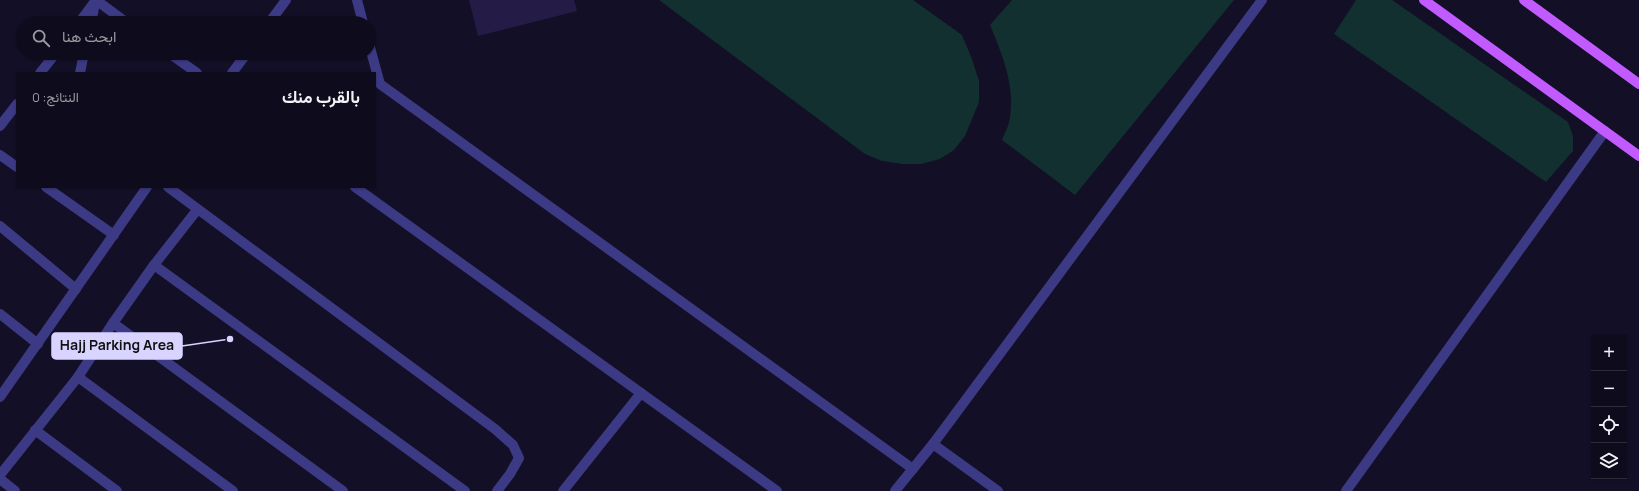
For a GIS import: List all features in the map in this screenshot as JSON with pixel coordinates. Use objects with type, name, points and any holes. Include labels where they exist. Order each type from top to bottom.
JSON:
[{"type":"main road","points":[[1424,0],[1639,156]]},
{"type":"main road","points":[[1524,0],[1639,84]]},
{"type":"street","points":[[83,16],[96,0]]},
{"type":"street","points":[[93,16],[96,0]]},
{"type":"street","points":[[96,0],[118,16]]},
{"type":"street","points":[[274,16],[286,0]]},
{"type":"street","points":[[357,0],[361,16]]},
{"type":"street","points":[[895,491],[933,444],[1262,0]]},
{"type":"street","points":[[41,72],[50,60]]},
{"type":"street","points":[[80,72],[83,60]]},
{"type":"street","points":[[179,60],[196,72]]},
{"type":"street","points":[[233,72],[241,60]]},
{"type":"street","points":[[373,60],[380,84],[913,469]]},
{"type":"street","points":[[0,126],[16,105]]},
{"type":"street","points":[[1346,491],[1605,131]]},
{"type":"street","points":[[0,155],[16,166]]},
{"type":"street","points":[[47,188],[114,235]]},
{"type":"street","points":[[0,397],[146,188]]},
{"type":"street","points":[[169,188],[197,210],[489,424],[513,445],[519,458],[510,474],[497,491]]},
{"type":"street","points":[[356,188],[777,491]]},
{"type":"street","points":[[0,475],[78,376],[154,265],[197,210]]},
{"type":"street","points":[[0,226],[76,289]]},
{"type":"street","points":[[154,265],[464,491]]},
{"type":"street","points":[[0,314],[38,344]]},
{"type":"street","points":[[113,323],[343,491]]},
{"type":"street","points":[[78,376],[233,491]]},
{"type":"street","points":[[563,491],[641,393]]},
{"type":"street","points":[[35,430],[117,491]]},
{"type":"street","points":[[933,444],[998,491]]},
{"type":"street","points":[[0,479],[15,491]]},
{"type":"green space","points":[[659,0],[913,0],[962,35],[979,81],[979,102],[965,136],[954,150],[940,159],[921,164],[903,164],[882,161],[865,154]]},
{"type":"green space","points":[[1012,0],[1234,0],[1075,195],[1002,140],[1009,120],[1011,93],[1003,58],[990,25]]},
{"type":"green space","points":[[1356,0],[1392,0],[1568,122],[1573,136],[1573,151],[1546,182],[1334,34]]},
{"type":"building","points":[[469,0],[574,0],[577,11],[478,36]]},
{"type":"place","name":"Hajj Parking Area","points":[[230,339]]}]
